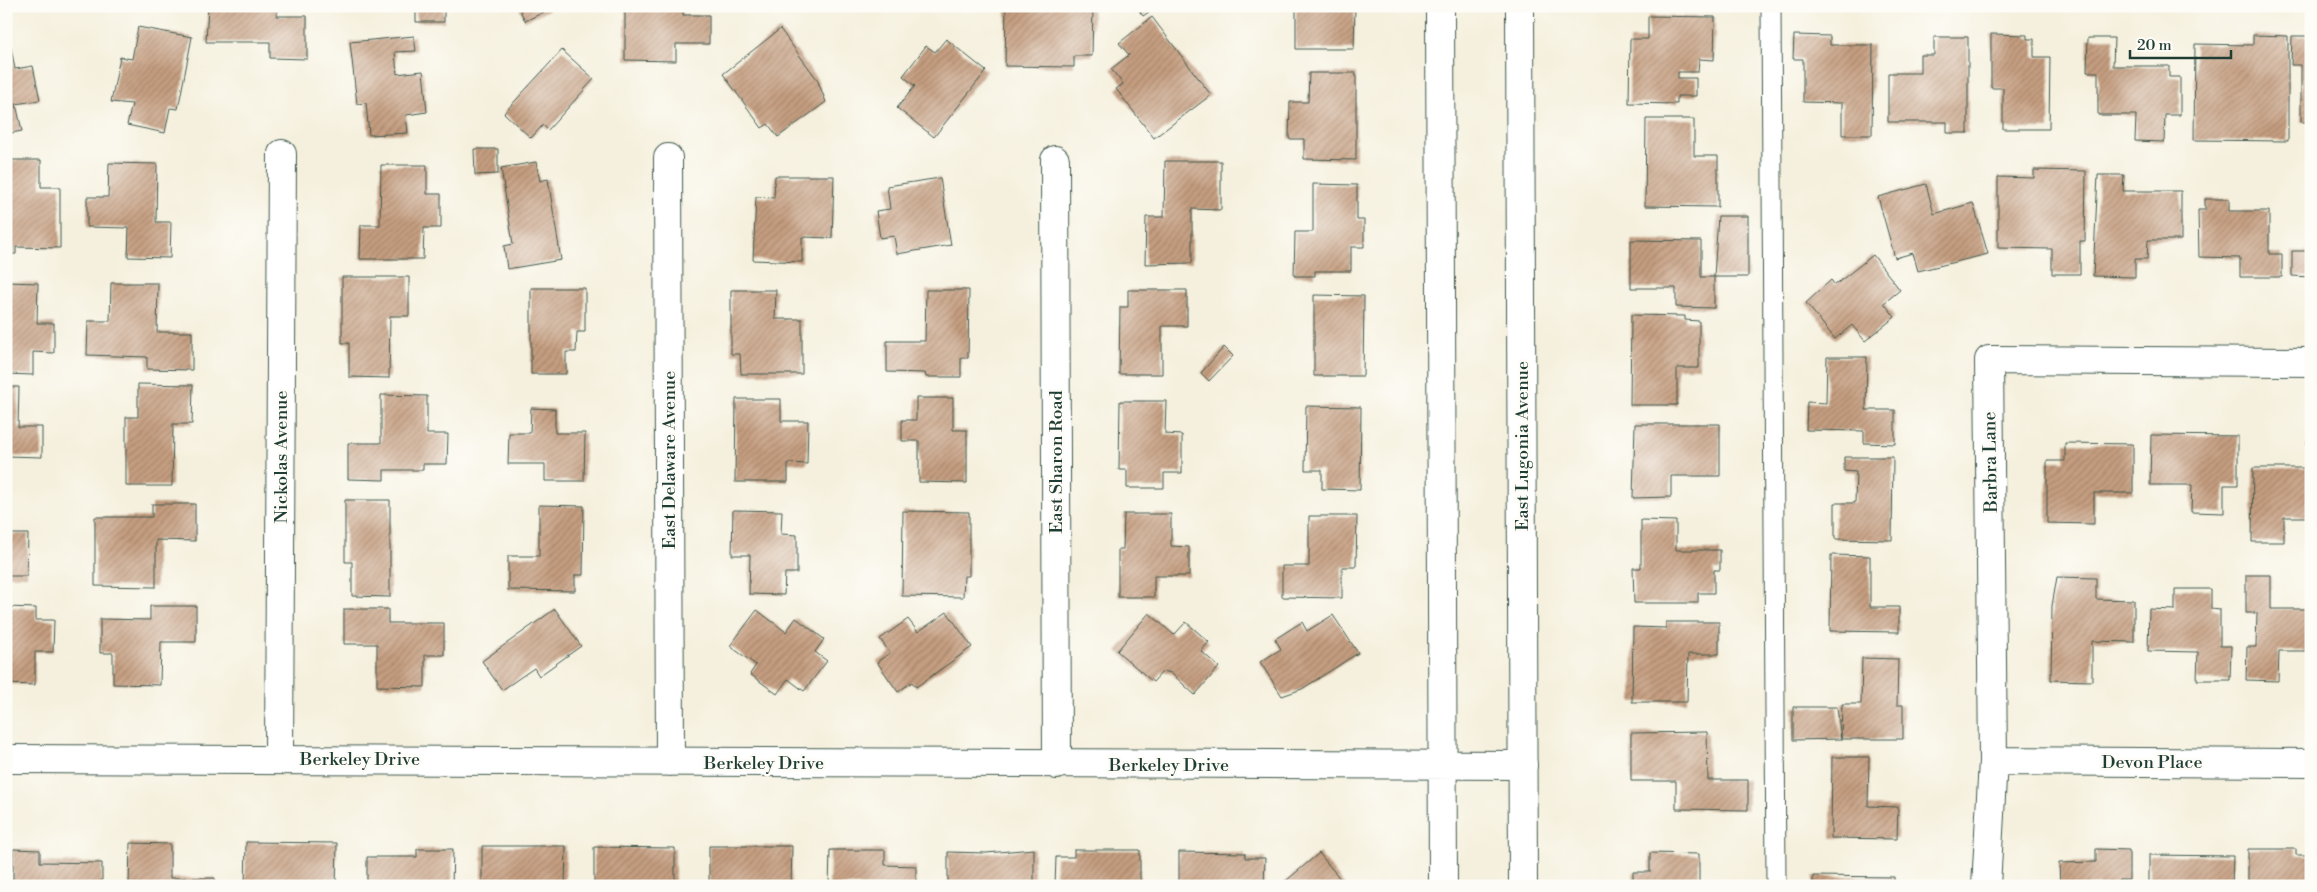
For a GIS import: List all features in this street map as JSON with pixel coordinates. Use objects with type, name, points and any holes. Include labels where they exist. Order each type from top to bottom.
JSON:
[{"type":"street","points":[[1440,6],[1443,886]]},
{"type":"street","name":"East Lugonia Avenue","points":[[1520,6],[1523,886]]},
{"type":"street","name":"Nickolas Avenue","points":[[279,759],[282,154]]},
{"type":"street","name":"East Delaware Avenue","points":[[668,158],[670,762]]},
{"type":"street","name":"East Sharon Road","points":[[1055,160],[1057,765]]},
{"type":"street","name":"Barbra Lane","points":[[1986,886],[1993,761],[1989,360],[2311,362]]},
{"type":"street","name":"Berkeley Drive","points":[[6,759],[279,759],[1057,765],[1523,765]]},
{"type":"street","name":"Devon Place","points":[[1993,761],[2311,763]]},
{"type":"lane","points":[[1771,6],[1776,886]]},
{"type":"building","points":[[208,6],[277,6],[277,16],[307,16],[307,59],[270,58],[270,42],[206,42]]},
{"type":"building","points":[[416,6],[444,6],[444,22],[416,22]]},
{"type":"building","points":[[518,6],[557,6],[525,21]]},
{"type":"building","points":[[625,6],[683,6],[683,15],[709,15],[709,44],[676,44],[676,61],[625,60]]},
{"type":"building","points":[[1006,6],[1093,6],[1092,56],[1074,56],[1074,67],[1005,66]]},
{"type":"building","points":[[1142,6],[1158,6],[1143,16],[1138,9]]},
{"type":"building","points":[[1296,6],[1355,6],[1354,49],[1296,49]]},
{"type":"building","points":[[1648,16],[1715,17],[1714,60],[1699,59],[1698,72],[1678,72],[1678,78],[1696,78],[1696,96],[1677,96],[1677,104],[1629,103],[1630,39],[1648,39]]},
{"type":"building","points":[[1152,17],[1211,95],[1154,138],[1116,89],[1123,84],[1111,69],[1129,55],[1119,43]]},
{"type":"building","points":[[138,27],[192,37],[178,109],[170,108],[165,133],[127,125],[132,104],[111,102],[120,57],[132,59]]},
{"type":"building","points":[[780,29],[817,79],[826,102],[778,137],[768,124],[762,128],[723,74]]},
{"type":"building","points":[[1991,34],[2027,35],[2027,39],[2034,39],[2034,57],[2050,57],[2049,129],[2003,129],[2003,88],[1991,88]]},
{"type":"building","points":[[1794,35],[1830,36],[1830,45],[1873,45],[1872,135],[1842,135],[1842,103],[1803,102],[1803,59],[1793,59]]},
{"type":"building","points":[[2253,35],[2288,36],[2288,141],[2194,140],[2195,44],[2253,45]]},
{"type":"building","points":[[414,36],[416,51],[395,52],[397,74],[423,71],[427,112],[406,115],[408,133],[369,135],[366,103],[357,104],[350,42]]},
{"type":"building","points":[[2292,36],[2311,36],[2311,122],[2301,122],[2301,65],[2291,65]]},
{"type":"building","points":[[1934,37],[1968,37],[1968,133],[1947,133],[1947,122],[1888,122],[1888,73],[1920,73],[1920,55],[1934,55]]},
{"type":"building","points":[[2088,38],[2114,38],[2113,66],[2169,66],[2169,77],[2180,77],[2180,115],[2165,115],[2164,142],[2135,141],[2136,115],[2098,115],[2098,72],[2087,72]]},
{"type":"building","points":[[946,39],[986,71],[934,137],[897,108],[915,86],[903,76],[926,46],[935,52]]},
{"type":"building","points":[[6,42],[10,42],[15,69],[33,66],[40,100],[16,104],[22,131],[6,134]]},
{"type":"building","points":[[562,50],[594,79],[548,130],[543,125],[531,138],[504,113]]},
{"type":"building","points":[[1309,73],[1356,73],[1356,160],[1304,159],[1304,139],[1289,139],[1290,102],[1308,102]]},
{"type":"building","points":[[1646,119],[1694,119],[1694,156],[1718,156],[1718,207],[1645,206]]},
{"type":"building","points":[[474,149],[498,149],[498,174],[475,175]]},
{"type":"building","points":[[6,160],[41,160],[41,187],[60,187],[60,248],[16,247],[16,254],[6,254]]},
{"type":"building","points":[[1165,161],[1221,161],[1221,210],[1192,209],[1192,263],[1145,264],[1146,217],[1164,217]]},
{"type":"building","points":[[536,162],[540,181],[548,179],[561,260],[507,269],[504,246],[513,244],[501,168]]},
{"type":"building","points":[[109,163],[157,164],[156,222],[171,222],[170,258],[128,257],[129,228],[87,227],[87,197],[108,197]]},
{"type":"building","points":[[381,165],[427,165],[427,194],[441,194],[441,228],[424,228],[423,259],[360,259],[361,225],[380,225]]},
{"type":"building","points":[[2034,170],[2086,171],[2085,241],[2080,241],[2080,274],[2052,274],[2052,249],[1998,248],[1998,177],[2034,178]]},
{"type":"building","points":[[2098,175],[2124,175],[2123,191],[2181,191],[2181,240],[2148,240],[2147,259],[2135,259],[2135,277],[2093,276]]},
{"type":"building","points":[[775,176],[834,176],[832,238],[802,237],[802,262],[753,260],[756,197],[774,198]]},
{"type":"building","points":[[940,178],[951,245],[897,254],[894,236],[880,238],[876,211],[890,209],[887,186]]},
{"type":"building","points":[[1313,184],[1357,185],[1357,220],[1364,220],[1364,247],[1351,247],[1351,271],[1315,271],[1315,276],[1294,276],[1295,232],[1313,232]]},
{"type":"building","points":[[1926,184],[1934,214],[1973,203],[1988,254],[1918,271],[1913,253],[1895,258],[1878,197]]},
{"type":"building","points":[[2309,187],[2311,187],[2311,277],[2292,276],[2292,251],[2308,251]]},
{"type":"building","points":[[2205,199],[2229,199],[2229,211],[2269,211],[2269,254],[2282,254],[2282,277],[2240,277],[2240,258],[2199,257],[2198,210],[2205,210]]},
{"type":"building","points":[[1718,216],[1748,216],[1748,277],[1714,277]]},
{"type":"building","points":[[1631,240],[1701,241],[1701,277],[1714,277],[1714,308],[1676,307],[1676,288],[1631,288]]},
{"type":"building","points":[[1873,255],[1900,290],[1884,303],[1895,317],[1865,341],[1852,325],[1835,339],[1806,303],[1831,280],[1835,285]]},
{"type":"building","points":[[342,277],[409,277],[409,316],[390,316],[389,378],[349,377],[349,343],[342,343]]},
{"type":"building","points":[[6,282],[38,283],[37,323],[54,323],[54,353],[33,352],[33,375],[6,374]]},
{"type":"building","points":[[111,283],[158,283],[157,332],[192,332],[192,370],[147,369],[147,357],[87,355],[88,321],[110,321]]},
{"type":"building","points":[[531,288],[585,288],[585,332],[577,332],[576,352],[566,352],[566,374],[531,374]]},
{"type":"building","points":[[731,290],[776,290],[775,319],[802,319],[802,374],[741,374],[740,354],[731,354]]},
{"type":"building","points":[[926,290],[969,290],[968,358],[961,358],[961,377],[926,377],[925,373],[887,372],[887,341],[925,341]]},
{"type":"building","points":[[1128,290],[1187,290],[1187,326],[1162,326],[1162,374],[1119,374],[1120,307],[1128,307]]},
{"type":"building","points":[[1314,295],[1364,296],[1363,376],[1314,376]]},
{"type":"building","points":[[1631,315],[1685,316],[1685,320],[1699,321],[1699,368],[1677,368],[1677,405],[1630,405]]},
{"type":"building","points":[[1224,347],[1233,356],[1209,381],[1201,373]]},
{"type":"building","points":[[1827,357],[1867,357],[1866,410],[1895,410],[1895,444],[1864,443],[1864,431],[1806,430],[1807,402],[1826,403]]},
{"type":"building","points":[[138,384],[193,385],[192,424],[173,424],[172,486],[126,486],[126,417],[138,417]]},
{"type":"building","points":[[6,387],[19,387],[18,427],[42,427],[42,457],[6,456]]},
{"type":"building","points":[[381,395],[427,396],[427,434],[448,434],[447,464],[423,464],[423,470],[384,470],[384,480],[348,479],[348,443],[381,443]]},
{"type":"building","points":[[916,398],[953,398],[953,430],[967,430],[967,483],[919,482],[919,441],[902,441],[902,420],[916,420]]},
{"type":"building","points":[[736,399],[781,399],[781,421],[808,421],[807,464],[788,463],[788,482],[735,482]]},
{"type":"building","points":[[1120,401],[1166,401],[1165,434],[1182,435],[1182,473],[1164,473],[1164,488],[1127,488],[1127,470],[1119,470]]},
{"type":"building","points":[[1306,406],[1361,407],[1360,490],[1322,489],[1322,470],[1305,470]]},
{"type":"building","points":[[531,408],[555,409],[555,433],[585,433],[584,481],[545,481],[545,464],[508,464],[509,433],[530,433]]},
{"type":"building","points":[[1635,424],[1720,424],[1720,476],[1671,476],[1671,497],[1633,498]]},
{"type":"building","points":[[2151,435],[2238,436],[2238,485],[2224,485],[2224,513],[2191,512],[2192,485],[2150,485]]},
{"type":"building","points":[[2307,440],[2311,440],[2311,517],[2284,517],[2284,542],[2252,542],[2253,468],[2306,468]]},
{"type":"building","points":[[2065,443],[2133,444],[2133,493],[2094,493],[2094,524],[2047,523],[2047,461],[2065,461]]},
{"type":"building","points":[[1844,457],[1893,457],[1892,540],[1835,539],[1835,503],[1855,503],[1856,472],[1844,471]]},
{"type":"building","points":[[345,500],[390,500],[390,597],[352,596],[352,562],[345,562]]},
{"type":"building","points":[[152,504],[195,504],[195,541],[156,540],[156,587],[95,586],[95,517],[152,517]]},
{"type":"building","points":[[539,505],[584,506],[583,575],[575,575],[575,591],[508,590],[508,556],[539,556]]},
{"type":"building","points":[[733,510],[782,511],[781,534],[797,535],[797,573],[785,573],[784,595],[749,594],[750,555],[732,555]]},
{"type":"building","points":[[903,511],[969,512],[969,576],[964,576],[963,597],[902,596]]},
{"type":"building","points":[[1124,514],[1171,514],[1171,546],[1189,547],[1189,576],[1154,576],[1154,597],[1118,597],[1118,549],[1123,549]]},
{"type":"building","points":[[1309,516],[1357,516],[1356,567],[1342,567],[1342,598],[1282,597],[1282,566],[1309,566]]},
{"type":"building","points":[[1641,520],[1676,521],[1676,550],[1720,550],[1720,570],[1714,570],[1714,593],[1698,593],[1698,603],[1634,603],[1633,568],[1641,568]]},
{"type":"building","points":[[6,534],[28,534],[27,576],[6,576]]},
{"type":"building","points":[[1831,555],[1870,556],[1870,607],[1899,607],[1899,632],[1830,631]]},
{"type":"building","points":[[2246,575],[2271,575],[2271,609],[2311,609],[2311,651],[2279,651],[2278,681],[2246,680],[2247,647],[2256,647],[2257,613],[2246,613]]},
{"type":"building","points":[[2057,577],[2096,578],[2096,599],[2134,600],[2134,642],[2092,641],[2092,681],[2051,680],[2052,606]]},
{"type":"building","points":[[2175,589],[2211,589],[2211,609],[2220,610],[2220,646],[2231,646],[2230,680],[2197,680],[2198,652],[2148,651],[2149,609],[2175,610]]},
{"type":"building","points":[[150,606],[196,606],[196,642],[161,642],[160,685],[113,684],[113,653],[100,653],[100,619],[150,620]]},
{"type":"building","points":[[6,607],[36,608],[36,620],[54,620],[53,652],[35,652],[35,685],[6,684]]},
{"type":"building","points":[[344,609],[388,609],[388,623],[444,623],[444,655],[425,655],[425,687],[377,686],[377,644],[344,644]]},
{"type":"building","points":[[555,609],[581,646],[539,676],[534,668],[502,690],[482,661]]},
{"type":"building","points":[[757,610],[786,632],[796,618],[824,639],[815,652],[827,661],[804,691],[788,679],[777,694],[750,674],[756,665],[730,646]]},
{"type":"building","points":[[947,612],[972,647],[916,687],[912,682],[898,692],[877,662],[890,653],[880,639],[908,619],[918,632]]},
{"type":"building","points":[[1149,613],[1174,635],[1186,622],[1209,642],[1201,651],[1219,667],[1195,695],[1171,673],[1163,671],[1153,682],[1117,651]]},
{"type":"building","points":[[1333,615],[1358,653],[1302,689],[1282,696],[1260,662],[1281,649],[1275,639],[1302,622],[1307,631]]},
{"type":"building","points":[[1666,622],[1719,622],[1719,654],[1688,654],[1687,702],[1632,702],[1633,627],[1666,628]]},
{"type":"building","points":[[1862,658],[1898,659],[1897,705],[1903,705],[1903,739],[1841,739],[1842,704],[1861,704]]},
{"type":"building","points":[[1793,707],[1837,707],[1841,739],[1793,740]]},
{"type":"building","points":[[1707,732],[1708,780],[1748,780],[1748,810],[1676,809],[1676,781],[1631,781],[1631,733]]},
{"type":"building","points":[[1832,757],[1869,757],[1868,806],[1898,807],[1897,839],[1831,838]]},
{"type":"building","points":[[246,842],[337,843],[336,886],[245,886]]},
{"type":"building","points":[[130,843],[170,844],[170,878],[215,878],[215,886],[129,886]]},
{"type":"building","points":[[482,846],[566,846],[565,886],[482,886]]},
{"type":"building","points":[[709,846],[792,846],[791,886],[709,886]]},
{"type":"building","points":[[594,847],[675,848],[675,886],[594,886]]},
{"type":"building","points":[[13,849],[40,850],[40,862],[102,863],[102,886],[13,886]]},
{"type":"building","points":[[417,849],[453,849],[452,886],[367,886],[367,857],[417,857]]},
{"type":"building","points":[[1034,849],[1034,886],[948,886],[948,852],[986,853]]},
{"type":"building","points":[[2096,849],[2129,850],[2129,880],[2119,880],[2119,886],[2060,886],[2059,863],[2096,862]]},
{"type":"building","points":[[2248,849],[2296,849],[2296,855],[2311,855],[2311,886],[2248,886]]},
{"type":"building","points":[[830,850],[885,850],[885,865],[916,866],[916,886],[829,886]]},
{"type":"building","points":[[1074,850],[1140,850],[1140,886],[1055,886],[1056,857],[1074,857]]},
{"type":"building","points":[[1179,852],[1245,853],[1245,858],[1265,858],[1264,886],[1179,886]]},
{"type":"building","points":[[1319,853],[1346,886],[1280,886]]},
{"type":"building","points":[[1650,853],[1699,854],[1699,886],[1633,886],[1633,872],[1650,872]]},
{"type":"building","points":[[2149,855],[2233,856],[2232,886],[2149,886]]},
{"type":"building","points":[[1813,876],[1894,877],[1894,886],[1813,886]]}]
